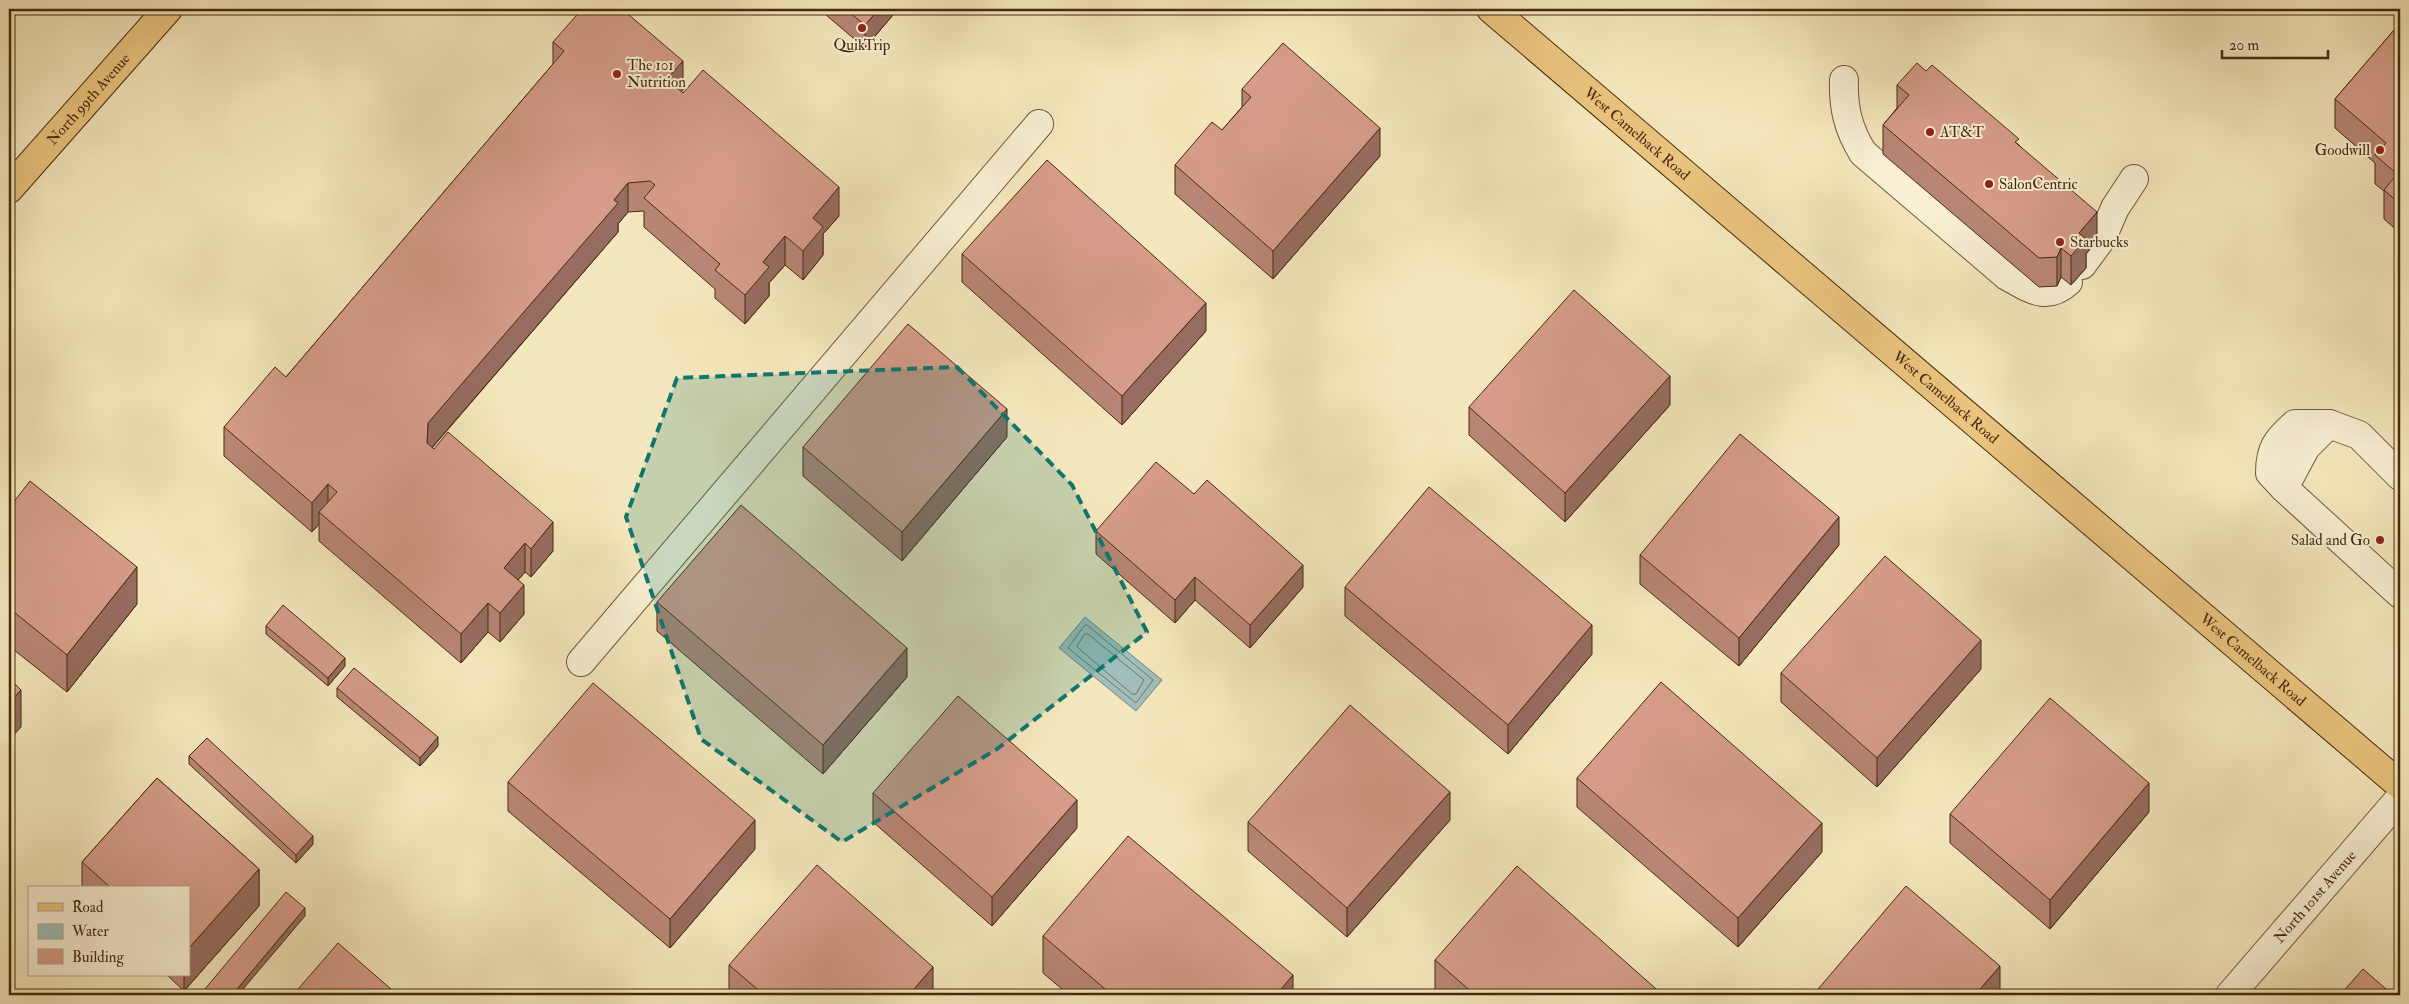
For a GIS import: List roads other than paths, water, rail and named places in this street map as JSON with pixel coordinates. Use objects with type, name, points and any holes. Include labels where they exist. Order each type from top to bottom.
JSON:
[{"type":"main road","name":"North 99th Avenue","points":[[9,189],[168,9]]},
{"type":"main road","name":"West Camelback Road","points":[[1491,9],[2400,785]]},
{"type":"street","points":[[1844,80],[1843,103],[1852,136],[1863,152],[2008,276],[2033,290],[2048,293],[2059,291],[2075,274],[2102,238],[2114,208],[2134,179]]},
{"type":"street","points":[[581,662],[1038,124]]},
{"type":"street","points":[[2400,476],[2359,435],[2329,424],[2295,424],[2280,437],[2270,456],[2270,473],[2284,488],[2400,594]]},
{"type":"street","name":"North 101st Avenue","points":[[2230,995],[2400,798]]},
{"type":"water","points":[[1085,617],[1162,680],[1136,711],[1059,648]]},
{"type":"place","name":"QuikTrip","points":[[862,28]]},
{"type":"place","name":"The 101 Nutrition","points":[[617,74]]},
{"type":"place","name":"AT&T","points":[[1930,132]]},
{"type":"place","name":"Goodwill","points":[[2380,150]]},
{"type":"place","name":"SalonCentric","points":[[1989,184]]},
{"type":"place","name":"Starbucks","points":[[2060,242]]},
{"type":"place","name":"Salad and Go","points":[[2380,540]]}]
